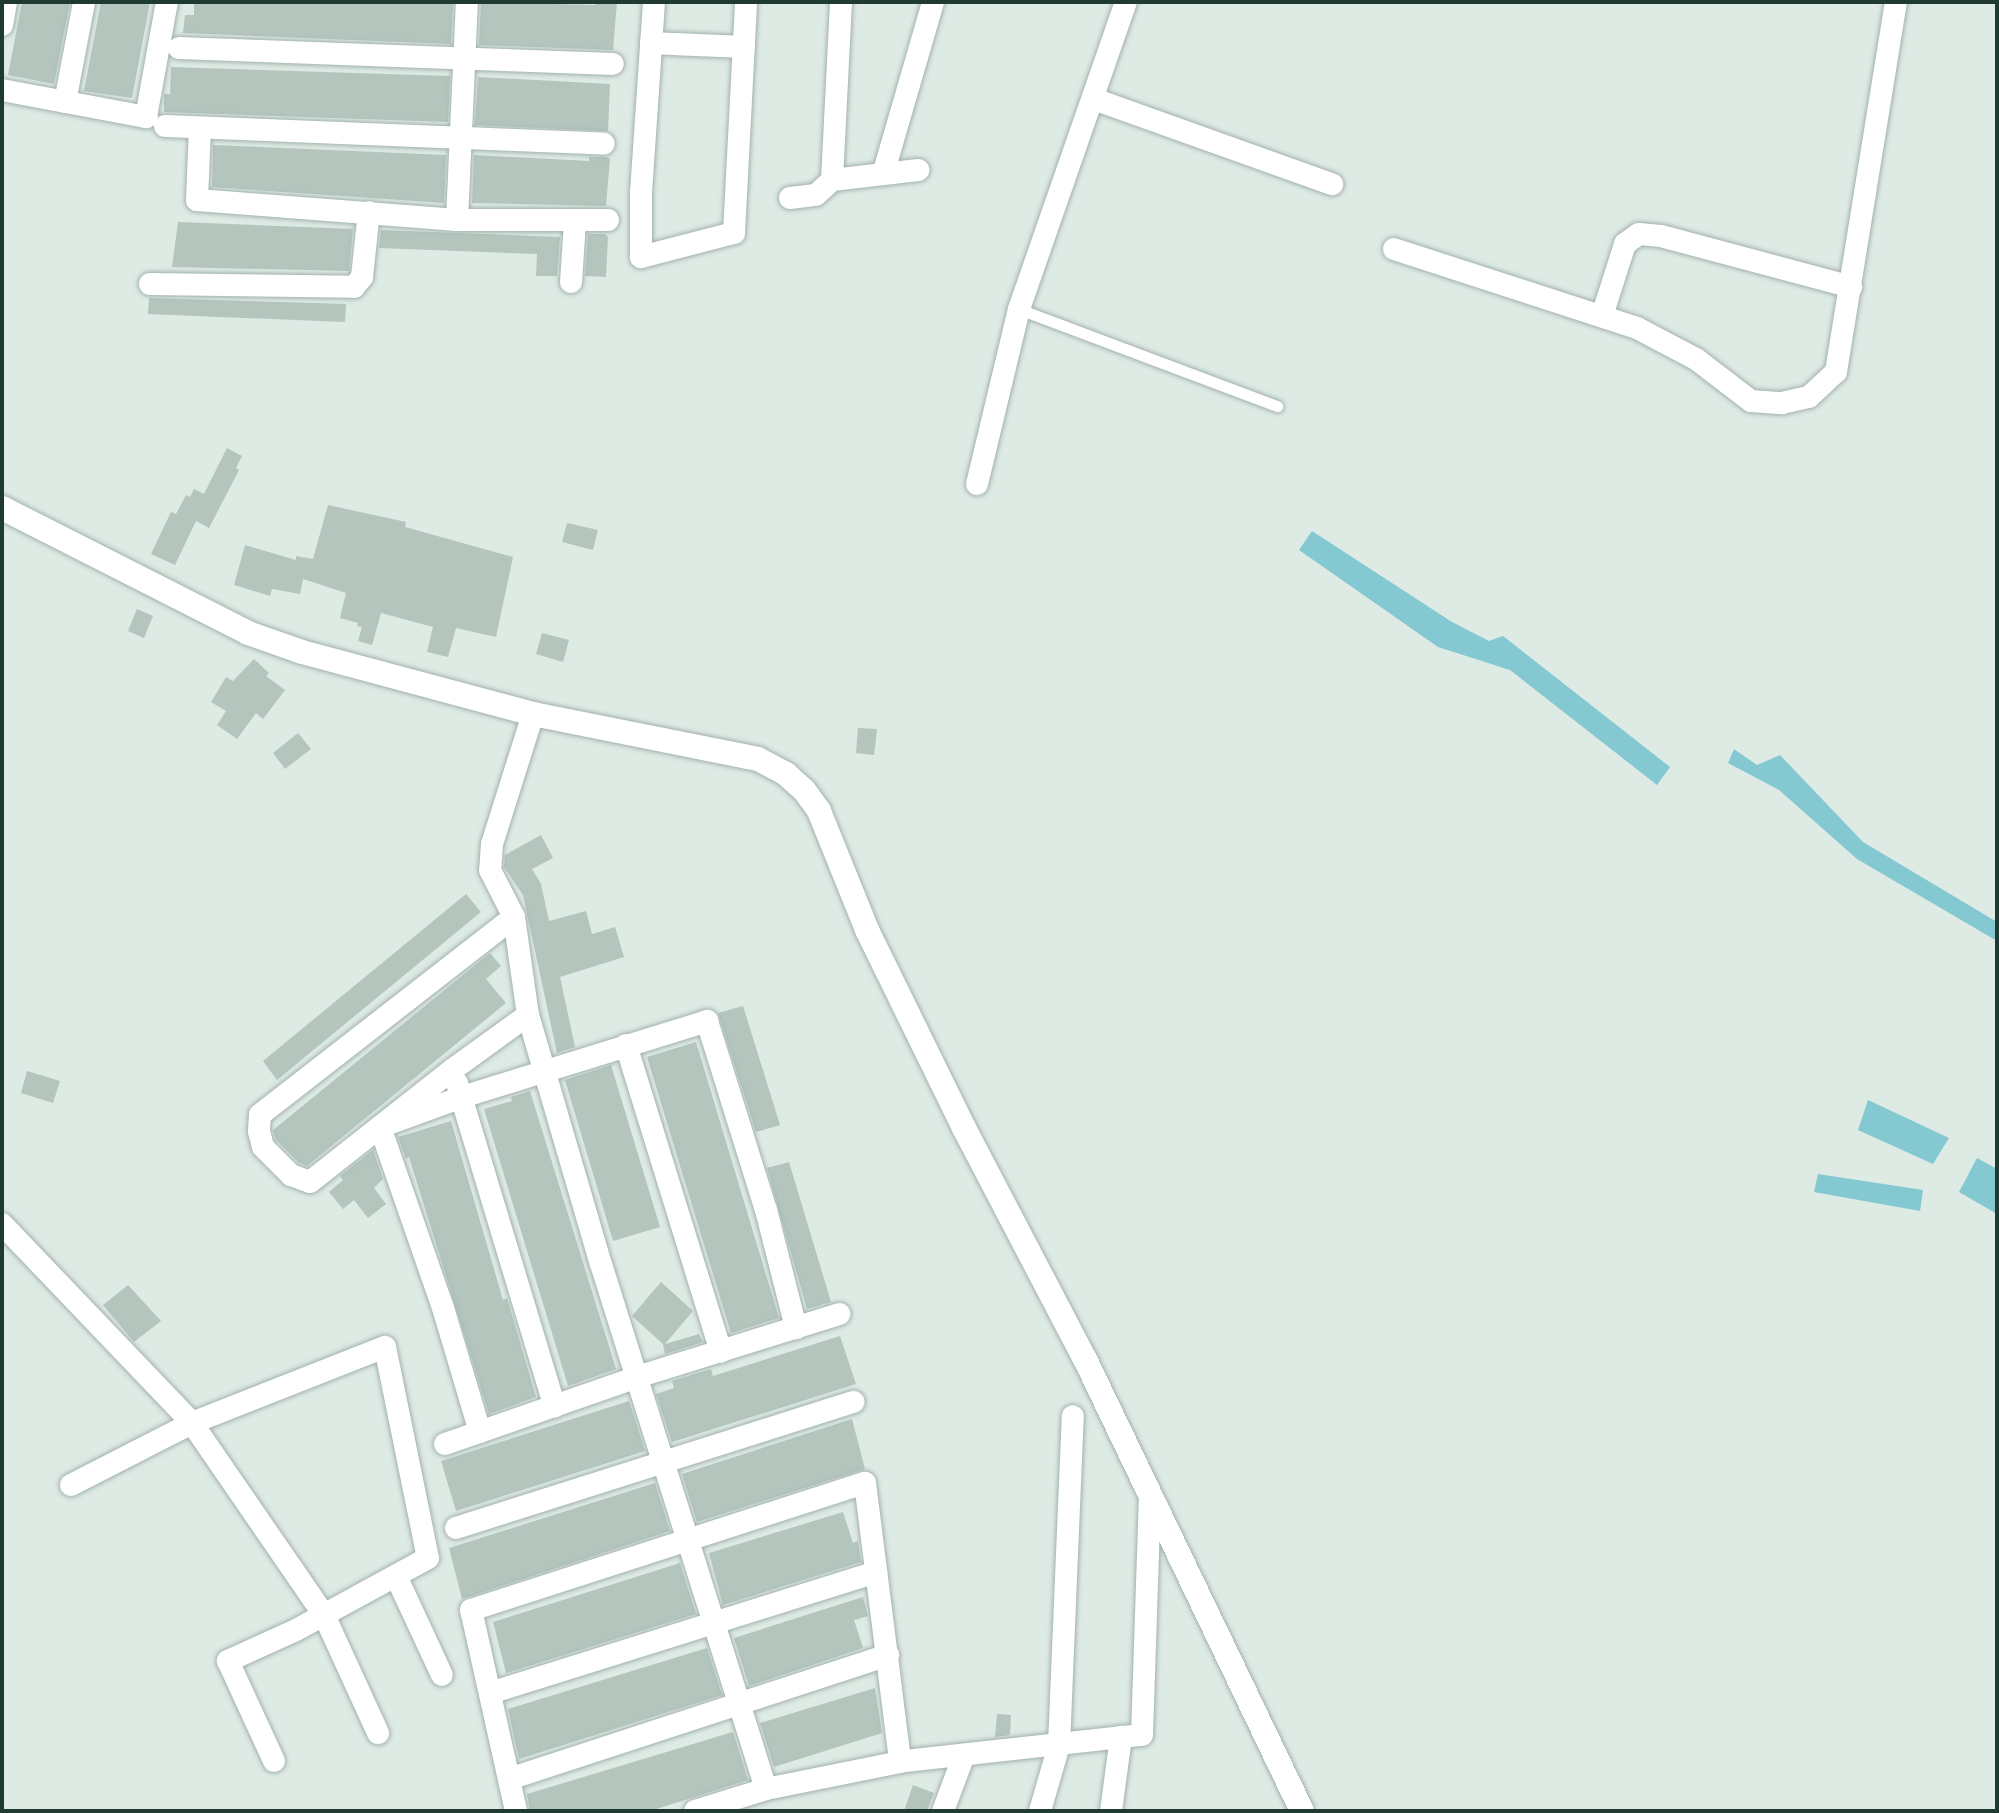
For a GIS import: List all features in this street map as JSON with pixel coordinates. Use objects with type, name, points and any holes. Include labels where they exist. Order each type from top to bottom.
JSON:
[{"type":"street","points":[[2,25],[6,2]]},
{"type":"street","points":[[65,102],[84,2]]},
{"type":"street","points":[[2,90],[146,117],[167,2]]},
{"type":"street","points":[[457,220],[467,2]]},
{"type":"street","points":[[654,2],[641,192],[641,257],[734,233],[746,2]]},
{"type":"street","points":[[832,180],[841,2]]},
{"type":"street","points":[[884,171],[933,2]]},
{"type":"street","points":[[977,484],[1019,309],[1126,2]]},
{"type":"street","points":[[1394,249],[1602,316],[1670,343],[1751,401],[1782,403],[1809,397],[1836,372],[1896,2]]},
{"type":"street","points":[[651,43],[744,47]]},
{"type":"street","points":[[179,48],[613,64]]},
{"type":"street","points":[[1094,99],[1332,184]]},
{"type":"street","points":[[165,126],[604,144]]},
{"type":"street","points":[[200,128],[197,200],[457,220],[608,220]]},
{"type":"street","points":[[790,198],[816,195],[832,180],[884,171],[918,170]]},
{"type":"street","points":[[150,284],[354,287],[362,277],[369,212]]},
{"type":"street","points":[[571,282],[575,221]]},
{"type":"street","points":[[1602,316],[1625,244],[1639,234],[1661,236],[1851,287]]},
{"type":"street","points":[[2,508],[248,633],[302,652],[533,714],[758,759],[786,774],[804,790],[819,811],[867,930],[964,1128],[1085,1359],[1302,1811]]},
{"type":"street","points":[[533,714],[488,860],[514,917],[528,1015],[712,1626],[766,1789]]},
{"type":"street","points":[[514,917],[260,1115],[259,1131],[263,1147],[291,1175],[310,1182],[452,1070],[528,1015]]},
{"type":"street","points":[[380,1127],[544,1070],[707,1021],[766,1210],[796,1328]]},
{"type":"street","points":[[626,1045],[721,1352]]},
{"type":"street","points":[[452,1070],[555,1407]]},
{"type":"street","points":[[380,1127],[443,1308],[480,1432]]},
{"type":"street","points":[[2,1224],[192,1423],[324,1615],[378,1733]]},
{"type":"street","points":[[445,1444],[637,1377],[839,1314]]},
{"type":"street","points":[[71,1485],[192,1423],[385,1347],[428,1558],[324,1615],[228,1661],[274,1761]]},
{"type":"street","points":[[456,1528],[854,1402]]},
{"type":"street","points":[[1040,1811],[1059,1745],[1073,1416]]},
{"type":"street","points":[[516,1811],[471,1610],[687,1543],[865,1483],[900,1762]]},
{"type":"street","points":[[695,1811],[766,1789],[900,1762],[1142,1735],[1150,1495]]},
{"type":"street","points":[[490,1693],[877,1572]]},
{"type":"street","points":[[396,1576],[442,1675]]},
{"type":"street","points":[[509,1779],[888,1655]]},
{"type":"street","points":[[1111,1811],[1121,1737]]},
{"type":"street","points":[[943,1811],[964,1755]]},
{"type":"lane","points":[[1019,309],[1277,406]]},
{"type":"water","points":[[1312,531],[1452,622],[1489,641],[1503,636],[1670,767],[1657,785],[1510,670],[1438,647],[1299,550]]},
{"type":"water","points":[[1734,749],[1757,765],[1780,755],[1863,842],[1997,922],[1997,941],[1857,859],[1779,790],[1728,763]]},
{"type":"water","points":[[1868,1100],[1949,1138],[1933,1164],[1858,1130]]},
{"type":"water","points":[[1977,1158],[1997,1169],[1997,1214],[1959,1192]]},
{"type":"water","points":[[1818,1174],[1923,1190],[1920,1211],[1814,1192]]},
{"type":"building","points":[[22,2],[70,2],[54,84],[8,75]]},
{"type":"building","points":[[101,2],[150,2],[132,98],[84,91]]},
{"type":"building","points":[[194,2],[453,2],[451,44],[183,33],[185,15],[194,15]]},
{"type":"building","points":[[481,2],[595,5],[596,2],[617,2],[613,50],[479,45]]},
{"type":"building","points":[[171,67],[450,76],[448,122],[164,112],[164,94],[170,94]]},
{"type":"building","points":[[478,77],[610,84],[608,131],[475,125]]},
{"type":"building","points":[[213,145],[446,155],[444,203],[212,187]]},
{"type":"building","points":[[474,155],[589,161],[589,157],[607,157],[610,159],[606,206],[472,203]]},
{"type":"building","points":[[178,222],[353,229],[349,271],[172,267]]},
{"type":"building","points":[[381,230],[560,237],[557,276],[536,276],[537,254],[379,248]]},
{"type":"building","points":[[588,234],[605,234],[608,237],[606,277],[585,276]]},
{"type":"building","points":[[149,298],[346,304],[345,322],[148,314]]},
{"type":"building","points":[[227,448],[242,456],[236,468],[239,470],[209,528],[196,521],[175,565],[151,554],[171,512],[176,514],[186,495],[190,497],[194,489],[204,494]]},
{"type":"building","points":[[328,505],[406,522],[405,527],[513,557],[496,637],[456,628],[448,657],[427,652],[433,627],[381,613],[372,645],[358,641],[362,627],[357,626],[358,623],[340,618],[346,593],[303,579],[300,594],[272,589],[270,596],[234,585],[245,545],[296,560],[296,556],[313,559]]},
{"type":"building","points":[[567,523],[598,530],[593,550],[562,542]]},
{"type":"building","points":[[137,609],[153,616],[144,638],[128,631]]},
{"type":"building","points":[[542,633],[569,640],[563,662],[536,654]]},
{"type":"building","points":[[254,659],[269,673],[266,676],[285,690],[263,719],[256,713],[237,739],[217,725],[226,711],[211,702],[226,677],[233,681]]},
{"type":"building","points":[[858,728],[877,729],[874,755],[856,753]]},
{"type":"building","points":[[298,733],[311,749],[285,769],[273,753]]},
{"type":"building","points":[[541,835],[553,858],[532,869],[541,884],[549,921],[586,911],[592,934],[615,927],[624,957],[560,977],[575,1047],[557,1053],[523,895],[504,867],[505,855]]},
{"type":"building","points":[[466,894],[481,912],[277,1080],[263,1061]]},
{"type":"building","points":[[490,953],[501,966],[486,979],[506,1003],[307,1166],[299,1163],[276,1140],[273,1130]]},
{"type":"building","points":[[743,1006],[780,1125],[756,1132],[718,1013]]},
{"type":"building","points":[[696,1042],[779,1318],[731,1333],[647,1057]]},
{"type":"building","points":[[611,1065],[660,1227],[613,1241],[565,1080]]},
{"type":"building","points":[[27,1071],[60,1081],[53,1103],[21,1093]]},
{"type":"building","points":[[530,1091],[616,1369],[568,1386],[484,1109],[512,1101],[511,1097]]},
{"type":"building","points":[[451,1121],[503,1300],[507,1298],[536,1397],[489,1414],[409,1157],[406,1159],[398,1137]]},
{"type":"building","points":[[373,1150],[383,1179],[374,1188],[386,1204],[368,1218],[354,1200],[343,1209],[329,1192],[343,1180],[340,1176]]},
{"type":"building","points":[[789,1162],[831,1302],[807,1309],[767,1168]]},
{"type":"building","points":[[661,1282],[693,1311],[665,1344],[699,1334],[703,1342],[665,1354],[663,1344],[632,1316]]},
{"type":"building","points":[[128,1285],[161,1321],[134,1342],[103,1305]]},
{"type":"building","points":[[840,1336],[856,1384],[672,1442],[656,1394],[674,1388],[672,1381],[711,1369],[713,1376]]},
{"type":"building","points":[[629,1401],[645,1451],[456,1511],[441,1461]]},
{"type":"building","points":[[852,1419],[865,1469],[697,1522],[682,1474]]},
{"type":"building","points":[[655,1483],[670,1531],[462,1599],[449,1548]]},
{"type":"building","points":[[843,1512],[853,1543],[858,1541],[861,1562],[723,1605],[709,1553]]},
{"type":"building","points":[[680,1563],[696,1614],[506,1673],[493,1622]]},
{"type":"building","points":[[863,1597],[868,1616],[854,1620],[863,1648],[749,1686],[734,1638]]},
{"type":"building","points":[[707,1648],[722,1695],[519,1759],[508,1709]]},
{"type":"building","points":[[875,1688],[882,1733],[774,1767],[760,1723]]},
{"type":"building","points":[[997,1714],[1011,1715],[1010,1735],[995,1737]]},
{"type":"building","points":[[733,1732],[748,1780],[650,1811],[530,1811],[527,1794]]},
{"type":"building","points":[[913,1785],[934,1793],[927,1811],[904,1811]]}]
